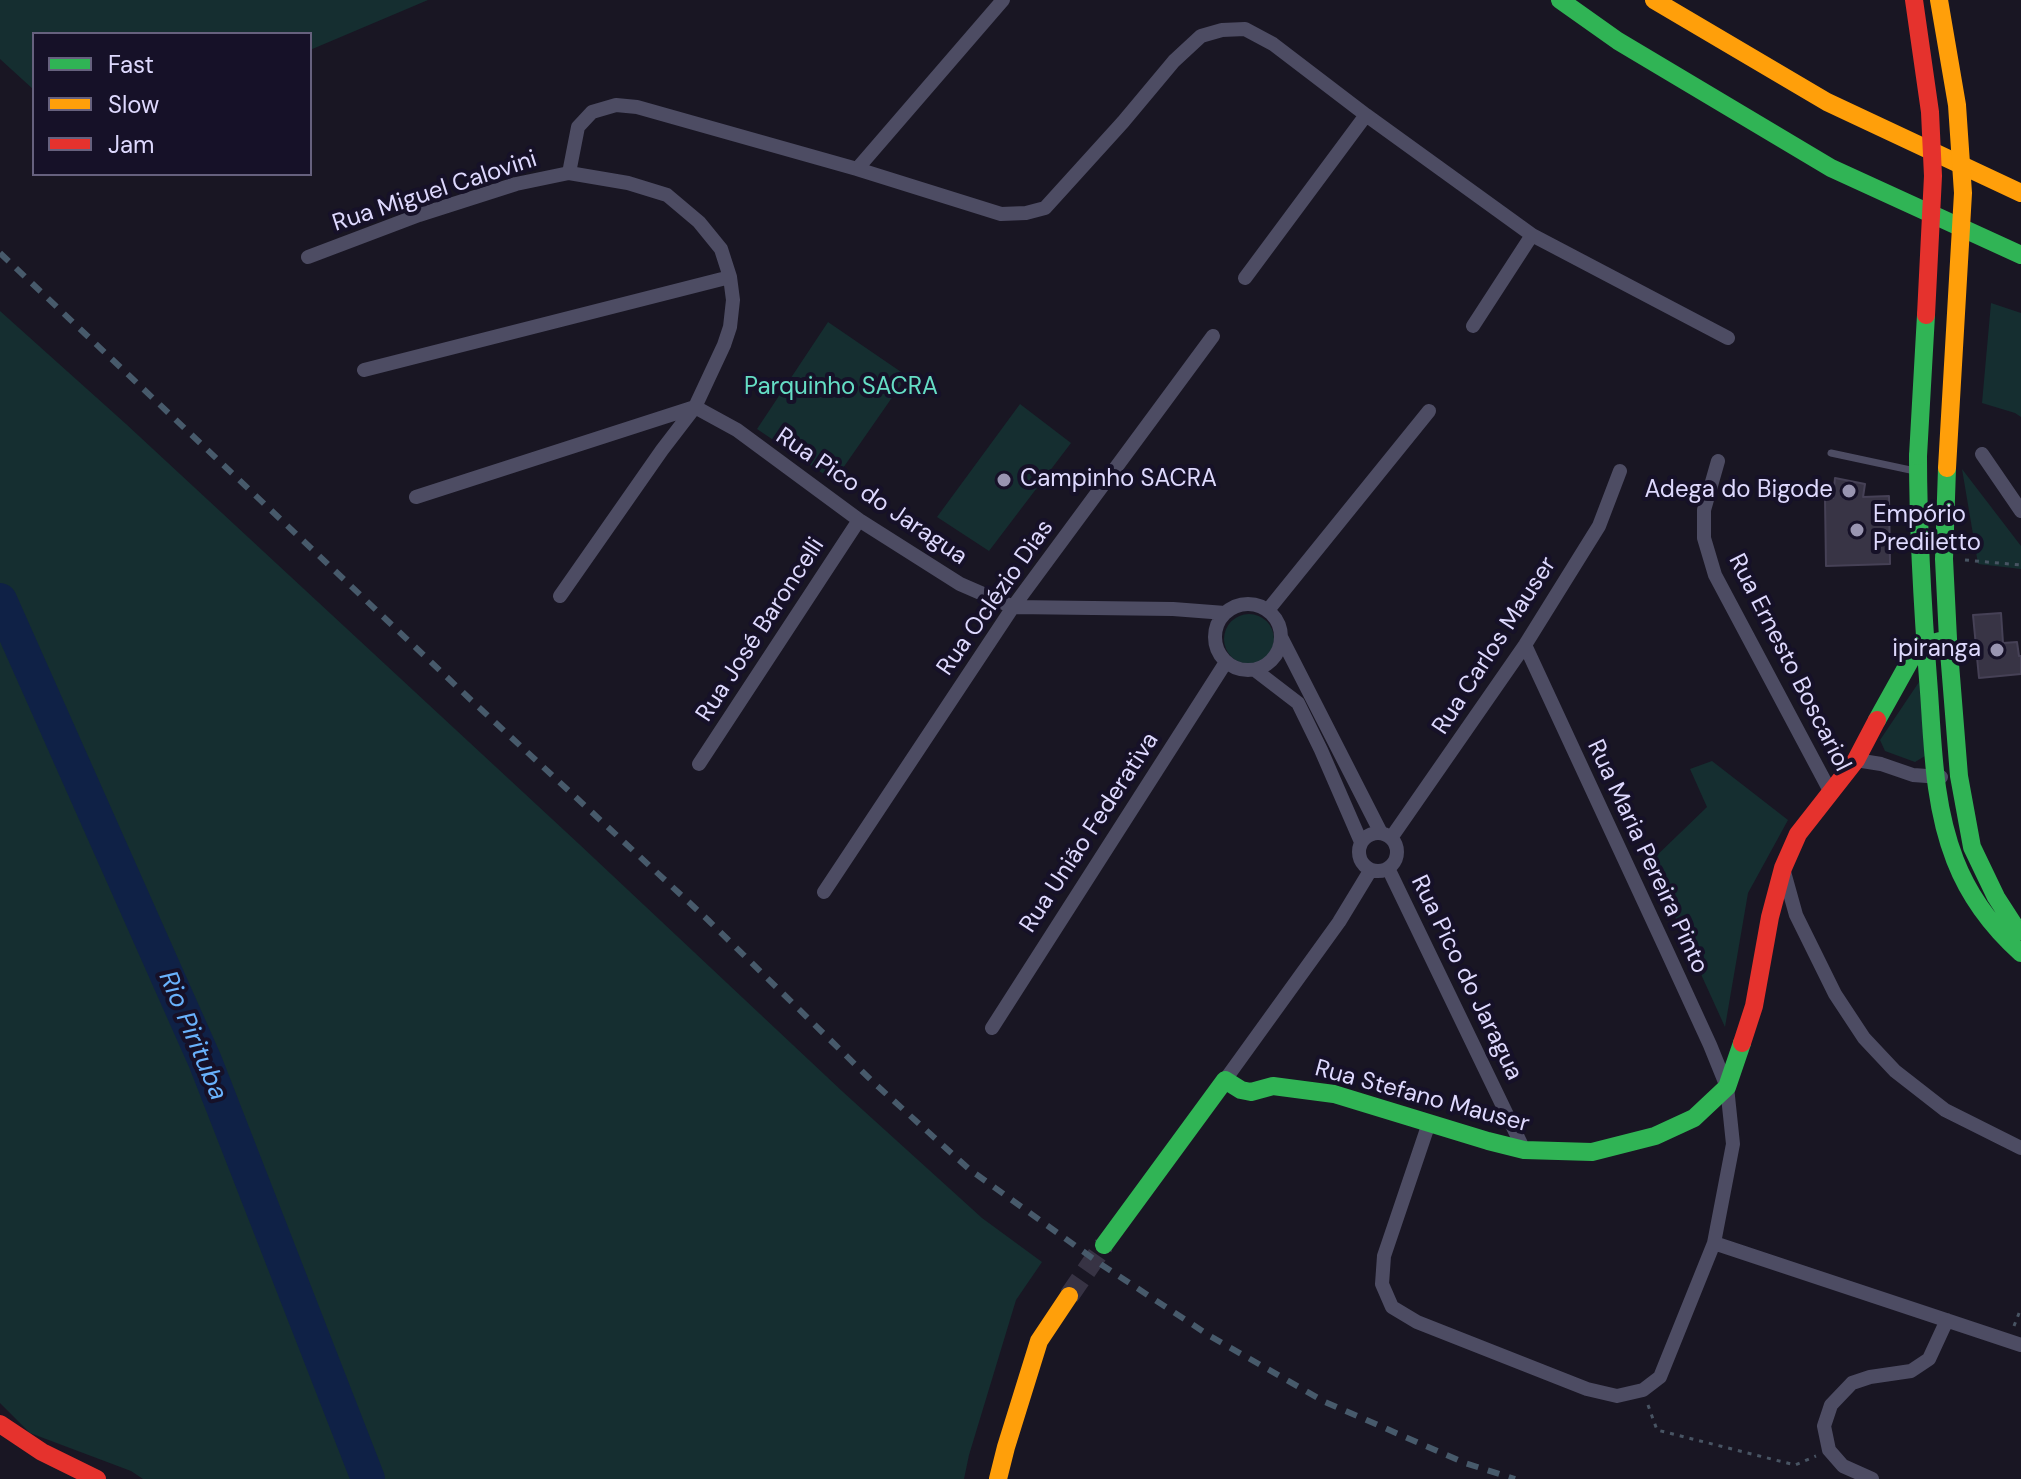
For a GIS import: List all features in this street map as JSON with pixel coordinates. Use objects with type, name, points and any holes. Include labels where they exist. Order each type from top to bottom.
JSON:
[{"type":"main road","points":[[1560,0],[1618,41],[1831,168],[2021,255]]},
{"type":"main road","points":[[1654,0],[1827,102],[2021,193]]},
{"type":"main road","points":[[1914,0],[1930,112],[1933,176],[1918,464],[1919,561],[1936,777],[1948,838],[1966,884],[2001,936],[2021,953]]},
{"type":"main road","points":[[1939,0],[1957,105],[1963,193],[1944,559],[1959,776],[1972,847],[1996,897],[2021,931]]},
{"type":"main road","name":"Rua Stefano Mauser","points":[[1903,671],[1912,634],[1923,614]]},
{"type":"main road","points":[[1925,645],[1948,639]]},
{"type":"main road","name":"Rua Stefano Mauser","points":[[1225,1080],[1251,1092],[1273,1086],[1334,1094],[1524,1150],[1592,1152],[1655,1136],[1694,1118],[1727,1087],[1754,1006],[1770,917],[1783,868],[1798,834],[1856,760],[1903,671],[1916,650],[1925,645]]},
{"type":"main road","points":[[1104,1245],[1225,1080]]},
{"type":"main road","points":[[998,1479],[1039,1341],[1069,1296]]},
{"type":"main road","points":[[0,1424],[42,1452],[97,1479]]},
{"type":"street","points":[[857,169],[1003,0]]},
{"type":"street","points":[[569,173],[578,127],[592,112],[616,105],[637,107],[857,169],[1001,214],[1026,213],[1045,208],[1174,61],[1201,36],[1222,30],[1245,29],[1273,44],[1532,235],[1728,338]]},
{"type":"street","points":[[1245,278],[1366,115]]},
{"type":"street","name":"Rua Miguel Calovini","points":[[308,257],[516,184],[569,173],[628,183],[667,195],[699,222],[721,249],[733,300],[724,345],[695,407],[560,596]]},
{"type":"street","points":[[1473,326],[1532,235]]},
{"type":"street","points":[[364,370],[730,277]]},
{"type":"street","name":"Rua Oclézio Dias","points":[[824,892],[1013,607],[1213,336]]},
{"type":"street","points":[[416,497],[695,407]]},
{"type":"street","name":"Rua Pico do Jaragua","points":[[695,407],[737,430],[859,520],[960,584],[1013,607],[1173,609],[1225,613]]},
{"type":"street","points":[[1268,610],[1429,411]]},
{"type":"street","points":[[1982,454],[2021,511]]},
{"type":"street","name":"Rua Ernesto Boscariol","points":[[1718,461],[1704,510],[1704,538],[1715,575],[1830,791]]},
{"type":"street","name":"Rua Carlos Mauser","points":[[1386,836],[1525,645],[1599,526],[1620,471]]},
{"type":"street","name":"Rua José Baroncelli","points":[[699,764],[859,520]]},
{"type":"street","points":[[1246,604],[1268,610],[1281,628],[1282,639],[1273,659],[1255,670],[1235,668],[1226,662],[1215,643],[1215,632],[1225,613],[1246,604]]},
{"type":"street","points":[[1255,670],[1298,703],[1361,842],[1359,854],[1364,866],[1370,871],[1388,868],[1397,857],[1396,846],[1386,836],[1282,639]]},
{"type":"street","name":"Rua Maria Pereira Pinto","points":[[1525,645],[1727,1087],[1733,1144],[1714,1243],[1660,1377],[1643,1390]]},
{"type":"street","name":"Rua União Federativa","points":[[992,1028],[1226,662]]},
{"type":"street","points":[[1856,760],[1881,764],[1913,775],[1959,776]]},
{"type":"street","points":[[1361,842],[1367,837],[1386,836]]},
{"type":"street","name":"Rua Pico do Jaragua","points":[[1388,868],[1524,1150]]},
{"type":"street","points":[[1783,868],[1796,915],[1835,994],[1864,1038],[1895,1071],[1945,1110],[2021,1148]]},
{"type":"street","points":[[1225,1080],[1339,922],[1370,871]]},
{"type":"street","points":[[1429,1123],[1384,1256],[1382,1284],[1392,1307],[1417,1322],[1587,1389],[1617,1396],[1643,1390]]},
{"type":"street","points":[[1714,1243],[2021,1345]]},
{"type":"street","points":[[1872,1479],[1843,1466],[1829,1450],[1824,1426],[1831,1405],[1852,1383],[1911,1371],[1929,1359],[1947,1320]]},
{"type":"lane","points":[[1831,453],[1918,464]]},
{"type":"path","points":[[1944,559],[2021,565]]},
{"type":"path","points":[[1643,1390],[1657,1430],[1795,1465],[1829,1450]]},
{"type":"green space","points":[[0,0],[428,0],[312,49],[312,32],[32,32],[32,88],[0,59]]},
{"type":"green space","points":[[1991,303],[2021,313],[2021,417],[1982,403]]},
{"type":"green space","points":[[0,311],[126,424],[843,1092],[982,1218],[1042,1262],[1016,1300],[964,1479],[143,1479],[131,1471],[30,1433],[0,1403]]},
{"type":"green space","name":"Parquinho SACRA","points":[[828,322],[907,376],[834,481],[757,429]]},
{"type":"green space","name":"Campinho SACRA","points":[[1020,404],[1071,443],[989,551],[937,517]]},
{"type":"green space","points":[[1962,469],[2021,546],[2021,569],[1978,564]]},
{"type":"green space","points":[[1239,615],[1259,615],[1273,629],[1273,649],[1259,663],[1239,663],[1225,649],[1225,629]]},
{"type":"green space","points":[[1919,682],[1925,756],[1915,762],[1885,751],[1880,740]]},
{"type":"green space","points":[[1712,761],[1788,820],[1748,893],[1725,1027],[1650,862],[1707,807],[1690,769]]},
{"type":"building","points":[[1835,478],[1865,484],[1863,497],[1889,496],[1890,564],[1826,566],[1825,498],[1833,498]]},
{"type":"building","name":"ipiranga","points":[[2001,613],[2003,643],[2017,642],[2021,674],[1979,678],[1973,615]]},
{"type":"waterway","name":"Rio Pirituba","points":[[0,600],[205,1061],[368,1479]]},
{"type":"tunnel","points":[[1069,1296],[1104,1245]]},
{"type":"railway","points":[[0,253],[708,920],[873,1082],[969,1169],[1102,1265],[1210,1336],[1325,1402],[1465,1463],[1515,1479]]},
{"type":"traffic: fast","points":[[1560,0],[1618,41],[1831,168],[2021,255]]},
{"type":"traffic: fast","points":[[1918,456],[1926,315]]},
{"type":"traffic: fast","points":[[1918,456],[1920,545],[1933,756],[1943,819],[1955,860],[1967,886],[1991,922],[2021,953]]},
{"type":"traffic: fast","points":[[1947,468],[1944,559],[1959,776],[1972,847],[1996,897],[2021,931]]},
{"type":"traffic: fast","points":[[1877,720],[1916,650],[1948,639]]},
{"type":"traffic: fast","points":[[1104,1245],[1225,1080],[1251,1092],[1273,1086],[1334,1094],[1524,1150],[1592,1152],[1655,1136],[1694,1118],[1727,1087],[1742,1043]]},
{"type":"traffic: slow","points":[[1654,0],[1827,102],[2021,193]]},
{"type":"traffic: slow","points":[[1939,0],[1957,105],[1963,193],[1947,468]]},
{"type":"traffic: slow","points":[[998,1479],[1039,1341],[1069,1296]]},
{"type":"traffic: jam","points":[[1914,0],[1930,112],[1933,176],[1926,315]]},
{"type":"traffic: jam","points":[[1742,1043],[1754,1006],[1770,917],[1783,868],[1798,834],[1856,760],[1877,720]]},
{"type":"traffic: jam","points":[[0,1424],[42,1452],[97,1479]]},
{"type":"place","name":"Campinho SACRA","points":[[1004,480]]},
{"type":"place","name":"Adega do Bigode","points":[[1849,491]]},
{"type":"place","name":"Empório Prediletto","points":[[1857,530]]},
{"type":"place","name":"ipiranga","points":[[1997,650]]}]
